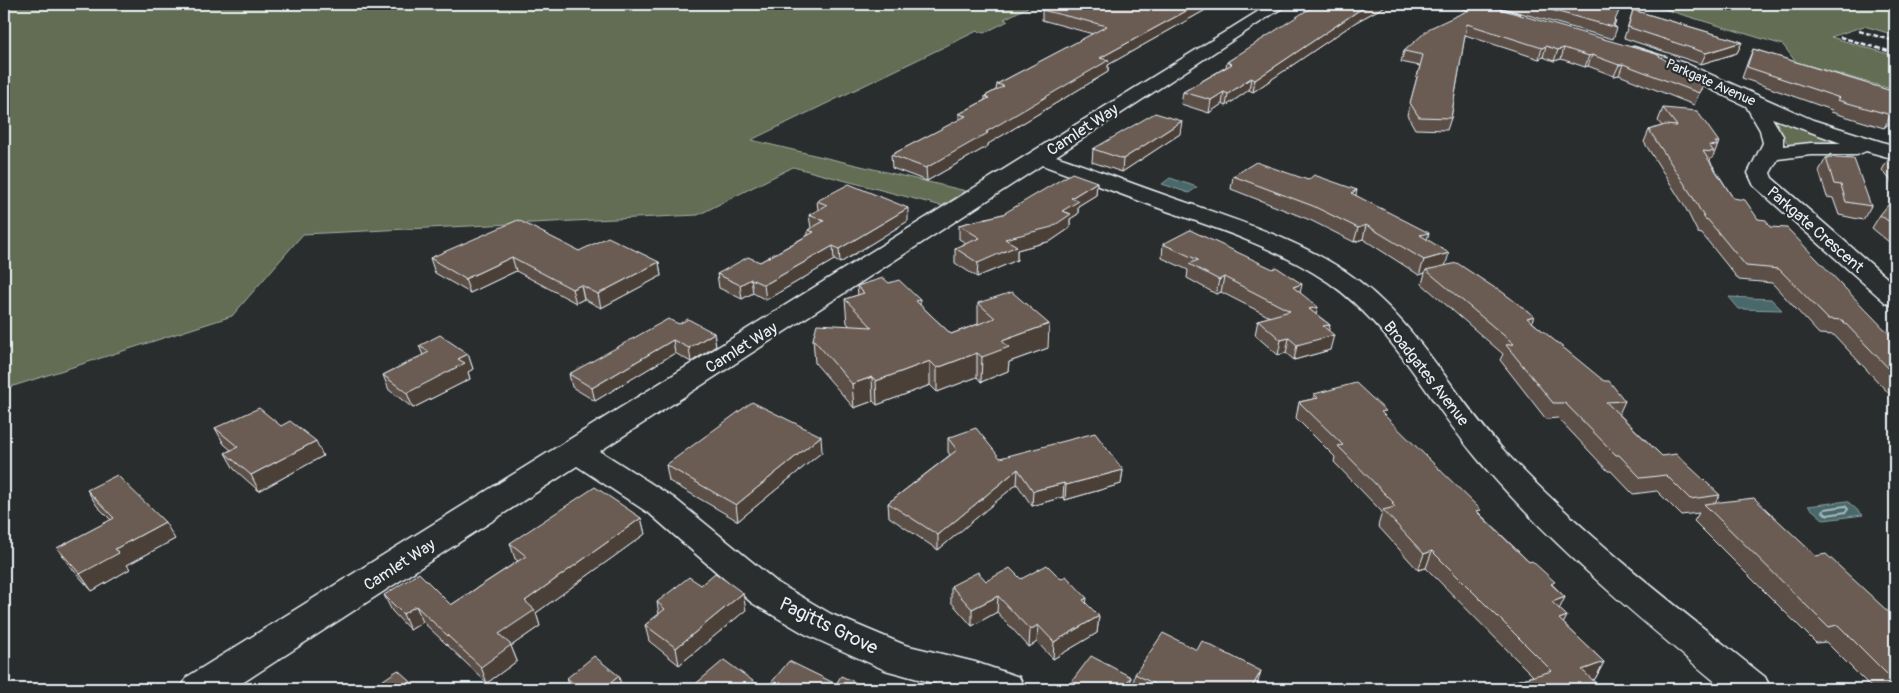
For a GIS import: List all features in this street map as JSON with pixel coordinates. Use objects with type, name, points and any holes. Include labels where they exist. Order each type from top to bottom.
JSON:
[{"type":"street","name":"Camlet Way","points":[[201,689],[1280,4]]},
{"type":"street","points":[[1466,4],[1531,22]]},
{"type":"street","name":"Parkgate Avenue","points":[[1615,46],[1689,70],[1800,122],[1892,152]]},
{"type":"street","points":[[1754,102],[1770,127],[1774,140],[1771,154],[1811,149],[1892,152]]},
{"type":"street","name":"Parkgate Crescent","points":[[1771,154],[1758,173],[1762,181],[1895,298]]},
{"type":"street","name":"Broadgates Avenue","points":[[1039,157],[1252,234],[1301,256],[1357,292],[1379,312],[1402,338],[1462,420],[1542,511],[1590,554],[1751,689]]},
{"type":"street","name":"Pagitts Grove","points":[[577,451],[662,506],[764,593],[818,624],[899,659],[975,678],[1005,689]]},
{"type":"green space","points":[[4,4],[1032,5],[1004,19],[1008,21],[984,33],[977,31],[751,140],[966,191],[942,206],[793,167],[698,215],[303,234],[232,316],[4,389]]},
{"type":"green space","points":[[1647,4],[1895,5],[1895,35],[1864,26],[1831,37],[1895,56],[1895,90],[1796,62],[1783,45]]},
{"type":"green space","points":[[1774,119],[1846,143],[1789,146]]},
{"type":"water","points":[[1170,178],[1197,187],[1189,193],[1162,184]]},
{"type":"water","points":[[1729,297],[1771,299],[1782,310],[1739,309]]},
{"type":"water","points":[[1847,501],[1863,515],[1824,520],[1808,506]]},
{"type":"building","points":[[1054,4],[1199,4],[1100,58],[1109,60],[926,168],[891,155],[966,116],[959,114],[989,98],[985,96],[1004,86],[997,84],[1107,26],[1042,10]]},
{"type":"building","points":[[1320,4],[1372,4],[1358,11],[1255,80],[1251,78],[1228,94],[1224,92],[1211,100],[1183,92],[1232,64],[1227,62],[1304,12]]},
{"type":"building","points":[[1482,4],[1656,54],[1703,85],[1699,93],[1623,64],[1619,65],[1592,55],[1589,56],[1564,48],[1558,50],[1546,46],[1542,48],[1467,24],[1451,118],[1419,117],[1410,103],[1423,55],[1404,51],[1430,28]]},
{"type":"building","points":[[1529,4],[1597,4],[1619,11],[1613,25],[1617,28]]},
{"type":"building","points":[[1633,10],[1742,42],[1706,53],[1628,27]]},
{"type":"building","points":[[1753,49],[1895,92],[1895,111],[1891,115],[1837,100],[1840,98],[1747,67]]},
{"type":"building","points":[[1663,108],[1697,111],[1719,142],[1715,142],[1718,146],[1709,145],[1714,152],[1703,151],[1733,198],[1745,200],[1758,219],[1766,220],[1770,227],[1787,228],[1895,340],[1895,375],[1842,320],[1828,319],[1779,269],[1746,266],[1708,220],[1705,219],[1649,130],[1665,125],[1677,126]]},
{"type":"building","points":[[1155,113],[1182,121],[1123,159],[1093,149]]},
{"type":"building","points":[[1830,154],[1836,158],[1854,159],[1871,206],[1846,202],[1841,185],[1834,184],[1826,158],[1832,158]]},
{"type":"building","points":[[1889,158],[1895,158],[1895,165]]},
{"type":"building","points":[[1256,162],[1308,180],[1314,175],[1357,190],[1351,193],[1429,233],[1420,235],[1449,253],[1424,260],[1366,225],[1358,228],[1313,206],[1233,176]]},
{"type":"building","points":[[1072,173],[1097,182],[1071,198],[1079,201],[1062,211],[1071,214],[1052,227],[1005,239],[1017,246],[978,263],[955,248],[980,238],[959,225],[1003,214]]},
{"type":"building","points":[[849,184],[908,208],[839,249],[833,246],[764,285],[751,279],[740,285],[717,274],[748,257],[760,262],[814,232],[808,230],[824,221],[809,215],[827,205],[817,201]]},
{"type":"building","points":[[1892,200],[1895,203],[1895,226],[1880,215]]},
{"type":"building","points":[[518,220],[579,251],[608,237],[659,262],[598,294],[581,285],[572,289],[512,257],[465,279],[430,258]]},
{"type":"building","points":[[1190,230],[1273,269],[1276,267],[1302,284],[1293,287],[1318,307],[1309,309],[1330,325],[1323,326],[1334,335],[1297,345],[1289,338],[1281,340],[1258,320],[1290,311],[1224,277],[1219,280],[1189,264],[1198,260],[1163,244]]},
{"type":"building","points":[[1457,263],[1497,288],[1534,316],[1527,318],[1604,381],[1609,381],[1625,401],[1606,402],[1662,456],[1676,454],[1720,495],[1690,499],[1666,475],[1641,478],[1565,403],[1553,403],[1506,345],[1514,344],[1426,270]]},
{"type":"building","points":[[883,278],[889,283],[899,280],[920,300],[916,301],[951,334],[995,318],[978,303],[1012,292],[1049,324],[1002,341],[1009,347],[982,357],[977,353],[937,368],[930,361],[876,381],[872,377],[852,384],[813,339],[817,324],[872,327],[845,299],[864,293],[857,286]]},
{"type":"building","points":[[668,319],[679,324],[688,319],[714,333],[689,348],[673,340],[592,388],[569,374]]},
{"type":"building","points":[[440,335],[468,354],[458,359],[465,363],[407,393],[383,375],[429,352],[419,346]]},
{"type":"building","points":[[1356,383],[1386,411],[1381,412],[1481,510],[1476,511],[1529,562],[1532,561],[1555,582],[1551,584],[1565,597],[1552,602],[1567,616],[1559,619],[1604,662],[1582,670],[1602,689],[1518,689],[1512,682],[1552,671],[1432,551],[1424,554],[1383,510],[1395,507],[1392,504],[1394,503],[1338,446],[1343,445],[1299,402],[1318,398],[1314,394]]},
{"type":"building","points":[[752,402],[821,436],[736,505],[666,465]]},
{"type":"building","points":[[259,408],[281,426],[290,421],[316,441],[251,475],[225,453],[238,447],[215,428]]},
{"type":"building","points":[[976,428],[1000,458],[1095,433],[1123,470],[1066,485],[1064,483],[1033,491],[1018,469],[938,535],[888,503],[957,450],[948,438]]},
{"type":"building","points":[[117,475],[165,522],[115,549],[119,553],[80,574],[57,548],[114,518],[87,490]]},
{"type":"building","points":[[595,487],[641,518],[525,601],[535,610],[499,634],[511,645],[481,667],[416,606],[403,614],[384,595],[419,573],[451,605],[526,556],[510,543]]},
{"type":"building","points":[[1754,498],[1816,556],[1826,554],[1895,618],[1895,682],[1838,625],[1828,627],[1704,504]]},
{"type":"building","points":[[1047,565],[1061,579],[1066,576],[1087,598],[1083,600],[1099,616],[1054,642],[1038,625],[1030,630],[998,596],[972,609],[951,586],[978,572],[986,581],[1010,568],[1021,579]]},
{"type":"building","points":[[715,573],[743,593],[676,648],[645,625],[665,609],[657,602],[689,577],[701,585]]},
{"type":"building","points":[[1163,633],[1197,650],[1202,641],[1261,671],[1251,689],[1164,689],[1135,674]]},
{"type":"building","points":[[594,656],[619,676],[603,689],[580,689],[567,678]]},
{"type":"building","points":[[1091,656],[1131,677],[1122,689],[1087,689],[1072,681]]},
{"type":"building","points":[[724,660],[764,689],[697,689],[693,686]]},
{"type":"building","points":[[789,661],[836,684],[841,676],[870,689],[766,689]]},
{"type":"building","points":[[398,670],[419,689],[370,689]]},
{"type":"railway","points":[[1859,31],[1895,41]]},
{"type":"railway","points":[[1840,37],[1895,53]]}]
